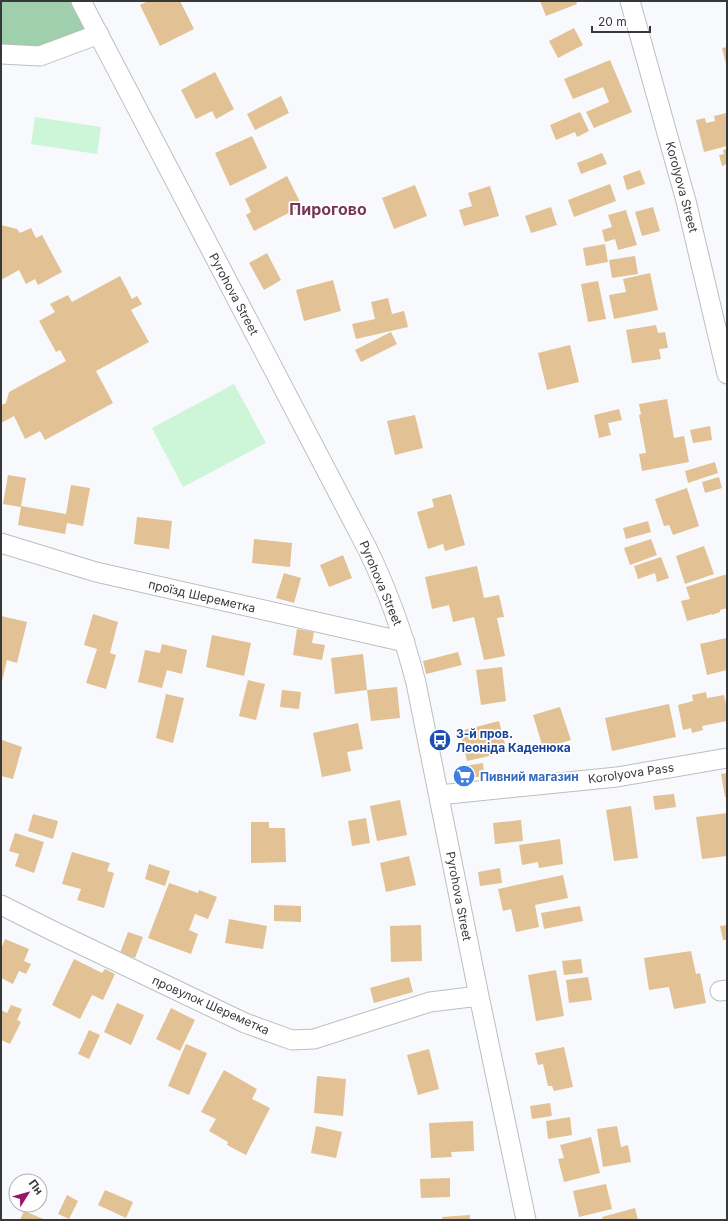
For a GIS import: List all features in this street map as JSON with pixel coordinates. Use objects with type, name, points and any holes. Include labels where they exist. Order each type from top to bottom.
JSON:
[{"type":"street","name":"Pyrohova Street","points":[[81,1],[367,548],[388,594],[405,642],[416,683],[526,1220]]},
{"type":"street","name":"Korolyova Street","points":[[630,1],[686,201],[727,374]]},
{"type":"street","points":[[1,54],[40,56],[98,34]]},
{"type":"street","name":"проїзд Шереметка","points":[[1,543],[96,572],[405,642]]},
{"type":"street","name":"Korolyova Pass","points":[[439,795],[617,777],[727,758]]},
{"type":"street","name":"провулок Шереметка","points":[[1,905],[57,934],[245,1023],[292,1040],[314,1039],[430,1002],[479,996]]},
{"type":"green space","points":[[1,1],[80,1],[99,34],[1,54]]},
{"type":"green space","points":[[35,117],[101,127],[97,154],[31,144]]},
{"type":"green space","points":[[234,384],[266,443],[183,487],[152,428]]},
{"type":"building","points":[[148,1],[180,1],[194,29],[160,46],[140,5]]},
{"type":"building","points":[[540,1],[576,1],[577,4],[546,16]]},
{"type":"building","points":[[574,28],[583,45],[558,58],[549,41]]},
{"type":"building","points":[[727,47],[727,64],[726,64],[722,48]]},
{"type":"building","points":[[610,60],[632,112],[594,128],[586,112],[609,102],[603,87],[573,99],[564,79]]},
{"type":"building","points":[[215,72],[234,109],[216,119],[212,111],[196,119],[181,90]]},
{"type":"building","points":[[281,96],[289,113],[255,130],[247,114]]},
{"type":"building","points":[[580,112],[589,131],[577,137],[575,132],[556,140],[550,125]]},
{"type":"building","points":[[726,113],[727,146],[704,152],[696,120],[705,118],[706,123],[715,121],[714,116]]},
{"type":"building","points":[[252,136],[267,168],[230,186],[215,153]]},
{"type":"building","points":[[727,149],[727,164],[722,166],[719,155],[724,154],[723,150]]},
{"type":"building","points":[[602,153],[607,164],[581,174],[577,163]]},
{"type":"building","points":[[640,170],[645,184],[627,190],[623,176]]},
{"type":"building","points":[[287,176],[302,206],[254,231],[246,215],[251,212],[245,199]]},
{"type":"building","points":[[610,184],[616,201],[574,217],[568,200]]},
{"type":"building","points":[[415,185],[427,216],[394,229],[382,198]]},
{"type":"building","points":[[490,186],[499,216],[464,226],[459,210],[472,206],[468,193]]},
{"type":"building","points":[[551,207],[557,225],[531,233],[525,216]]},
{"type":"building","points":[[653,207],[660,231],[642,236],[635,212]]},
{"type":"building","points":[[626,210],[637,245],[618,250],[615,239],[605,242],[602,230],[612,227],[608,215]]},
{"type":"building","points":[[1,225],[17,229],[20,233],[31,228],[36,238],[42,235],[62,272],[38,285],[35,279],[26,284],[19,270],[1,280]]},
{"type":"building","points":[[605,244],[608,262],[586,266],[583,248]]},
{"type":"building","points":[[267,253],[281,280],[264,290],[249,263]]},
{"type":"building","points":[[635,256],[638,274],[612,278],[609,260]]},
{"type":"building","points":[[650,273],[658,310],[614,319],[609,295],[626,292],[623,279]]},
{"type":"building","points":[[120,276],[132,299],[137,296],[142,304],[131,310],[149,342],[96,371],[113,403],[45,440],[40,431],[25,439],[14,416],[1,423],[1,405],[6,403],[9,392],[66,361],[60,350],[56,352],[39,321],[55,312],[50,304],[68,295],[72,302]]},
{"type":"building","points":[[333,280],[341,311],[304,321],[296,290]]},
{"type":"building","points":[[598,281],[606,319],[588,322],[581,284]]},
{"type":"building","points":[[388,298],[392,314],[404,311],[408,327],[356,339],[352,324],[375,319],[371,302]]},
{"type":"building","points":[[656,325],[658,333],[665,332],[668,348],[659,349],[661,359],[632,363],[626,330]]},
{"type":"building","points":[[391,332],[397,344],[361,362],[355,350]]},
{"type":"building","points":[[570,345],[579,382],[547,390],[538,353]]},
{"type":"building","points":[[667,399],[674,438],[684,436],[689,462],[642,471],[639,454],[646,453],[639,415],[641,414],[639,404]]},
{"type":"building","points":[[619,409],[622,420],[608,423],[611,435],[599,438],[594,415]]},
{"type":"building","points":[[415,415],[423,448],[395,455],[387,421]]},
{"type":"building","points":[[710,426],[712,440],[693,443],[690,430]]},
{"type":"building","points":[[715,462],[718,473],[688,483],[685,471]]},
{"type":"building","points":[[8,475],[26,478],[21,506],[66,514],[71,485],[90,488],[83,526],[67,523],[65,534],[18,525],[21,507],[3,504]]},
{"type":"building","points":[[719,477],[722,488],[705,493],[702,482]]},
{"type":"building","points":[[687,488],[699,526],[673,535],[669,525],[664,526],[655,499]]},
{"type":"building","points":[[451,494],[465,545],[445,551],[443,544],[428,549],[417,512],[434,507],[432,499]]},
{"type":"building","points":[[137,517],[172,521],[169,549],[134,544]]},
{"type":"building","points":[[648,521],[651,532],[626,539],[623,528]]},
{"type":"building","points":[[254,539],[292,543],[290,567],[252,563]]},
{"type":"building","points":[[651,539],[657,555],[630,565],[624,548]]},
{"type":"building","points":[[704,546],[714,574],[685,584],[676,556]]},
{"type":"building","points":[[343,555],[352,578],[329,587],[320,565]]},
{"type":"building","points":[[661,557],[669,578],[657,582],[655,573],[638,579],[634,566]]},
{"type":"building","points":[[477,566],[484,598],[499,595],[504,617],[497,618],[505,656],[484,660],[474,617],[453,622],[449,605],[432,609],[425,577]]},
{"type":"building","points":[[284,573],[301,578],[294,603],[276,598]]},
{"type":"building","points":[[727,574],[727,608],[712,615],[687,621],[681,601],[690,599],[686,587]]},
{"type":"building","points":[[93,614],[118,622],[110,653],[116,655],[106,689],[86,683],[97,649],[84,645]]},
{"type":"building","points":[[1,616],[27,622],[17,663],[7,660],[2,681]]},
{"type":"building","points":[[297,629],[314,632],[312,643],[325,645],[322,660],[293,655]]},
{"type":"building","points":[[212,635],[251,643],[244,676],[206,667]]},
{"type":"building","points":[[726,638],[727,670],[707,675],[700,644]]},
{"type":"building","points":[[162,644],[187,650],[182,674],[167,670],[162,688],[138,682],[145,650],[160,653]]},
{"type":"building","points":[[458,652],[462,665],[426,674],[423,661]]},
{"type":"building","points":[[363,654],[367,690],[335,694],[331,658]]},
{"type":"building","points":[[502,667],[506,701],[481,705],[476,670]]},
{"type":"building","points":[[248,680],[265,684],[256,720],[239,716]]},
{"type":"building","points":[[397,687],[400,718],[371,721],[367,690]]},
{"type":"building","points":[[282,690],[301,692],[299,709],[280,707]]},
{"type":"building","points":[[706,692],[707,698],[724,695],[727,708],[727,721],[702,726],[703,730],[692,733],[691,728],[683,730],[678,705],[693,701],[692,695]]},
{"type":"building","points":[[166,694],[184,698],[173,743],[156,738]]},
{"type":"building","points":[[669,704],[676,737],[612,751],[605,718]]},
{"type":"building","points":[[560,707],[571,740],[543,748],[533,715]]},
{"type":"building","points":[[499,721],[507,752],[467,761],[460,731]]},
{"type":"building","points":[[358,723],[363,749],[347,752],[351,771],[322,777],[313,733]]},
{"type":"building","points":[[2,740],[22,747],[13,779],[1,776]]},
{"type":"building","points":[[483,763],[484,776],[464,779],[461,776],[459,767]]},
{"type":"building","points":[[727,773],[727,797],[725,797],[721,774]]},
{"type":"building","points":[[674,794],[676,807],[655,810],[653,796]]},
{"type":"building","points":[[400,800],[407,835],[377,841],[370,806]]},
{"type":"building","points":[[631,806],[638,858],[614,861],[606,810]]},
{"type":"building","points":[[727,813],[727,856],[702,859],[696,817]]},
{"type":"building","points":[[33,814],[58,821],[53,839],[28,831]]},
{"type":"building","points":[[366,818],[370,843],[352,846],[348,821]]},
{"type":"building","points":[[521,820],[523,841],[495,844],[493,823]]},
{"type":"building","points":[[251,822],[269,822],[269,828],[285,828],[286,862],[251,863]]},
{"type":"building","points":[[15,833],[44,842],[34,873],[15,866],[19,854],[9,851]]},
{"type":"building","points":[[560,839],[563,864],[539,868],[538,862],[522,865],[519,845]]},
{"type":"building","points":[[72,852],[110,863],[107,871],[114,873],[104,908],[77,900],[81,889],[62,884]]},
{"type":"building","points":[[409,856],[416,885],[386,892],[380,863]]},
{"type":"building","points":[[149,864],[170,871],[165,886],[145,879]]},
{"type":"building","points":[[500,868],[502,883],[480,886],[478,872]]},
{"type":"building","points":[[563,875],[568,898],[535,905],[539,927],[516,932],[511,909],[503,911],[498,889]]},
{"type":"building","points":[[169,883],[198,893],[199,890],[217,897],[208,919],[195,914],[189,930],[198,934],[191,954],[148,938]]},
{"type":"building","points":[[274,905],[301,906],[301,922],[274,921]]},
{"type":"building","points":[[580,906],[583,921],[544,929],[541,913]]},
{"type":"building","points":[[229,919],[267,926],[263,949],[225,943]]},
{"type":"building","points":[[421,925],[422,961],[391,962],[390,926]]},
{"type":"building","points":[[727,925],[727,940],[723,940],[720,926]]},
{"type":"building","points":[[128,932],[143,937],[135,958],[120,953]]},
{"type":"building","points":[[5,939],[29,949],[24,961],[31,964],[26,974],[19,971],[13,984],[1,978],[1,949]]},
{"type":"building","points":[[691,951],[696,974],[700,973],[706,1003],[674,1009],[669,987],[649,990],[644,958]]},
{"type":"building","points":[[74,959],[102,973],[105,969],[115,974],[103,1000],[92,995],[80,1019],[52,1005]]},
{"type":"building","points":[[581,959],[583,973],[564,975],[562,961]]},
{"type":"building","points":[[556,970],[564,1016],[536,1021],[528,975]]},
{"type":"building","points":[[409,977],[413,992],[374,1003],[370,988]]},
{"type":"building","points":[[588,977],[592,1000],[569,1003],[566,980]]},
{"type":"building","points":[[117,1003],[144,1015],[131,1045],[104,1032]]},
{"type":"building","points":[[11,1005],[22,1009],[17,1020],[21,1022],[10,1044],[1,1040],[1,1010],[7,1013]]},
{"type":"building","points":[[171,1008],[195,1020],[180,1051],[156,1039]]},
{"type":"building","points":[[89,1030],[100,1035],[89,1059],[78,1054]]},
{"type":"building","points":[[186,1044],[207,1053],[189,1095],[168,1086]]},
{"type":"building","points":[[564,1047],[573,1087],[554,1091],[552,1086],[548,1086],[543,1064],[538,1065],[535,1053]]},
{"type":"building","points":[[429,1049],[439,1089],[418,1095],[407,1055]]},
{"type":"building","points":[[224,1070],[257,1089],[252,1099],[270,1108],[246,1155],[227,1145],[228,1142],[209,1131],[216,1119],[201,1112]]},
{"type":"building","points":[[317,1076],[346,1079],[343,1116],[314,1113]]},
{"type":"building","points":[[550,1103],[552,1116],[532,1119],[530,1106]]},
{"type":"building","points":[[570,1117],[572,1135],[548,1139],[546,1121]]},
{"type":"building","points":[[473,1121],[474,1151],[451,1152],[452,1157],[431,1158],[429,1123]]},
{"type":"building","points":[[316,1126],[342,1132],[336,1158],[311,1153]]},
{"type":"building","points":[[617,1126],[621,1147],[628,1145],[631,1162],[603,1167],[597,1129]]},
{"type":"building","points":[[591,1137],[600,1173],[564,1182],[558,1159],[564,1158],[560,1145]]},
{"type":"building","points":[[450,1178],[450,1197],[421,1198],[420,1179]]},
{"type":"building","points":[[606,1184],[612,1209],[579,1217],[573,1191]]},
{"type":"building","points":[[105,1190],[133,1202],[126,1218],[98,1205]]},
{"type":"building","points":[[67,1195],[78,1201],[69,1219],[58,1214]]},
{"type":"building","points":[[635,1208],[638,1220],[603,1220],[602,1217]]},
{"type":"building","points":[[23,1213],[29,1213],[46,1220],[20,1220]]},
{"type":"building","points":[[470,1215],[470,1220],[443,1220],[442,1217]]},
{"type":"place","name":"3-й пров. Леоніда Каденюка","points":[[440,740]]},
{"type":"place","name":"Пивний магазин","points":[[464,776]]},
{"type":"district","name":"Пирогово","points":[[328,209]]}]
